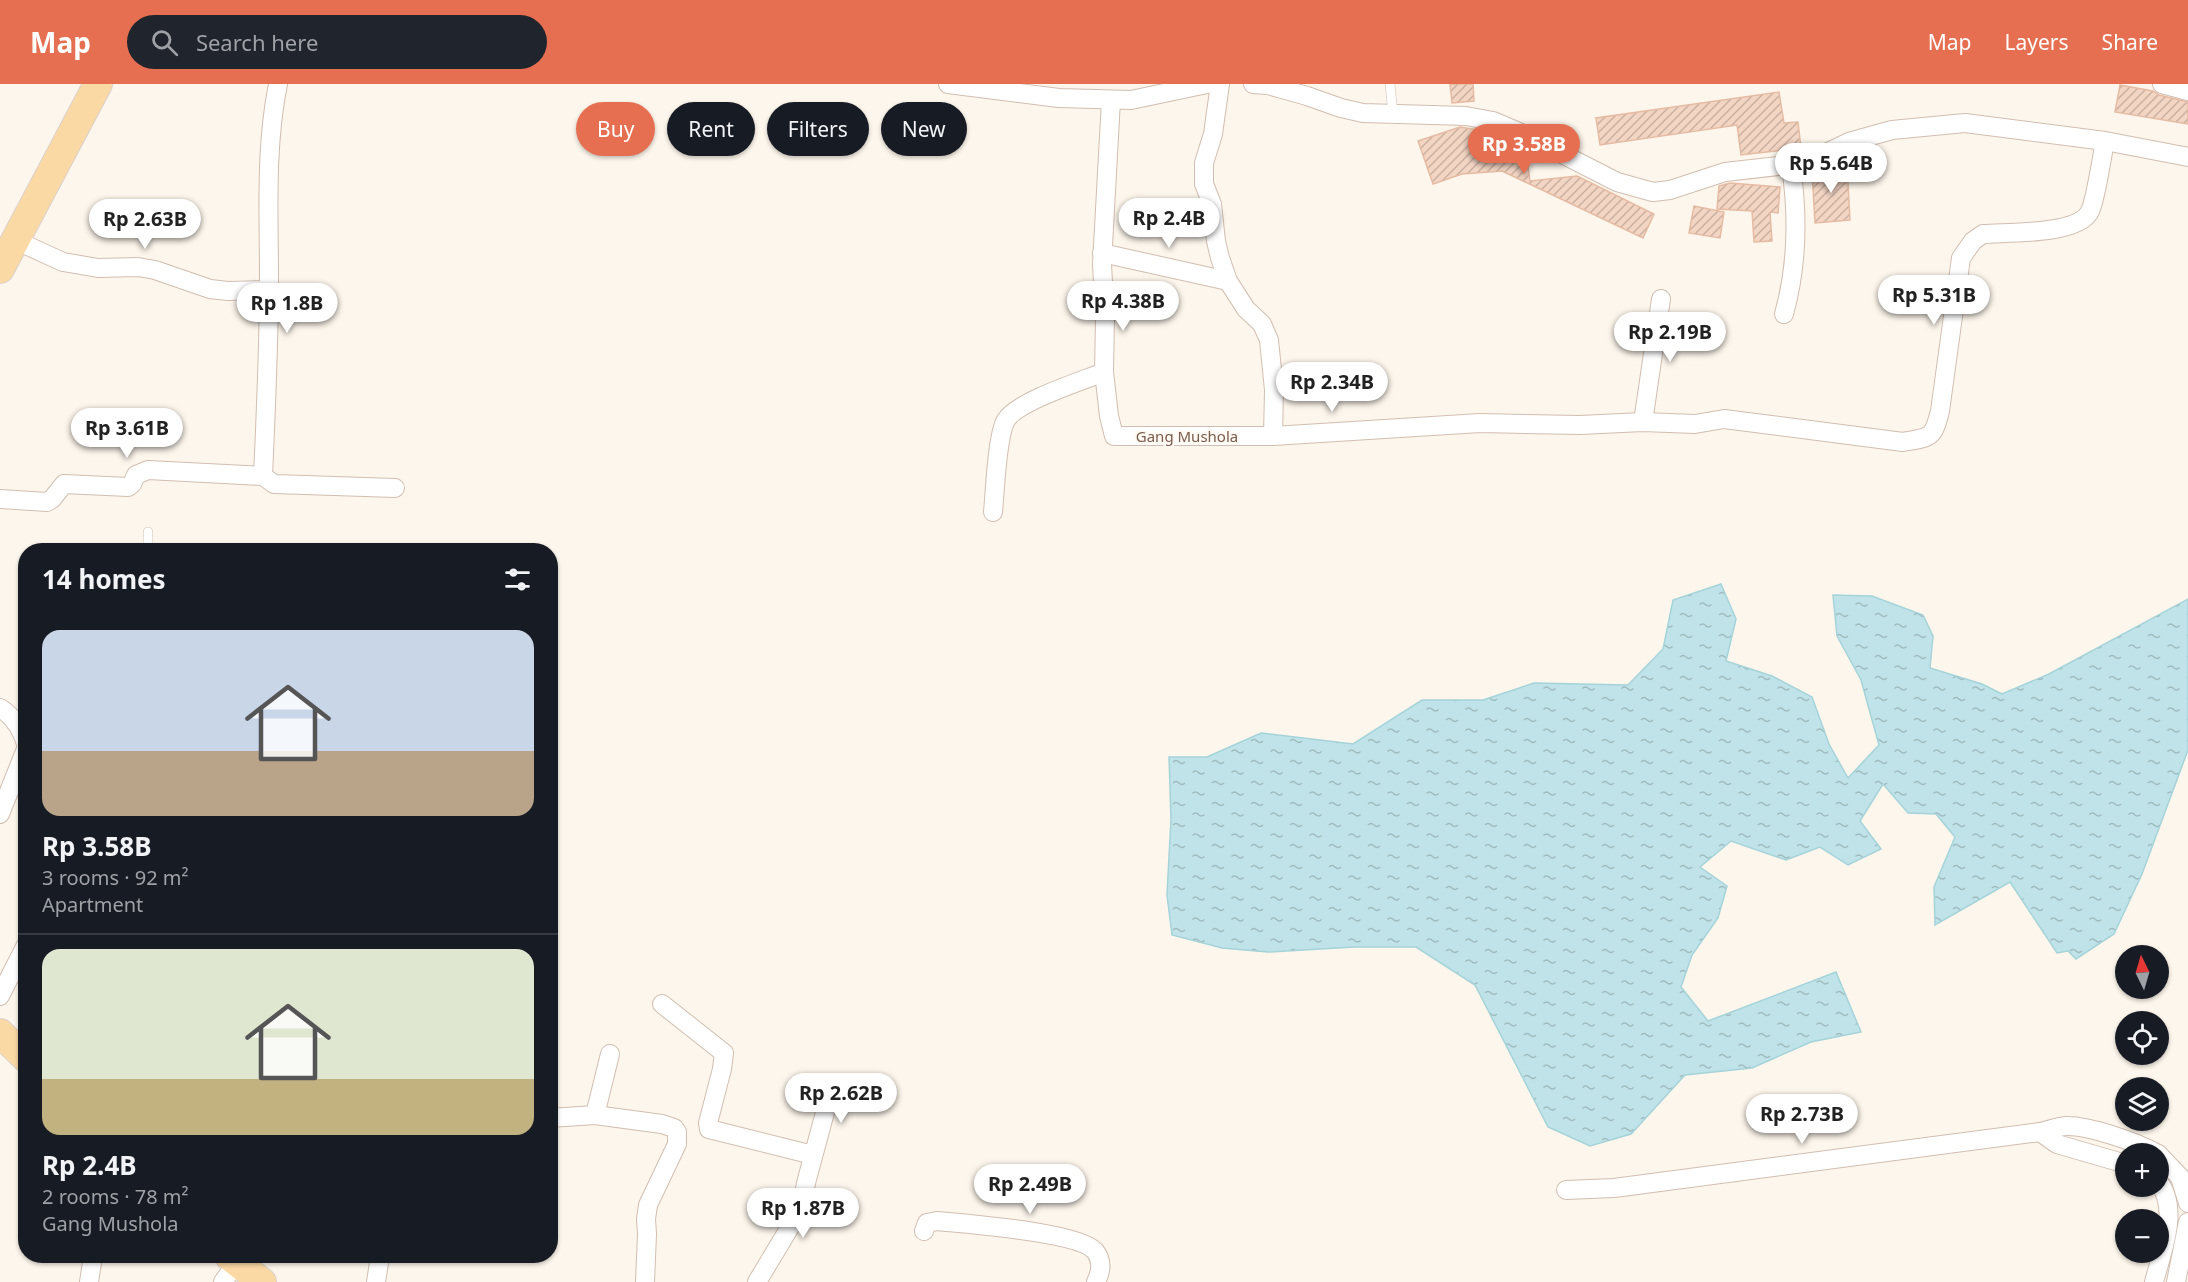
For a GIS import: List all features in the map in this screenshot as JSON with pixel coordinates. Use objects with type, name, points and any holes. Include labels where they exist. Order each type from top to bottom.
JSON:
[{"type":"main road","points":[[0,269],[98,84]]},
{"type":"main road","points":[[0,1033],[18,1050]]},
{"type":"main road","points":[[230,1267],[262,1282]]},
{"type":"street","points":[[263,476],[269,345],[269,170],[272,111],[278,84]]},
{"type":"street","points":[[948,84],[1059,91],[1111,100],[1131,100],[1208,84]]},
{"type":"street","points":[[1220,84],[1213,134],[1204,163],[1203,177],[1212,204],[1216,241],[1228,281],[1246,309],[1262,324],[1269,340],[1274,390],[1273,436],[1480,423],[1695,424],[1724,418],[1903,441],[1927,438],[1935,430],[1940,411],[1961,258],[1973,241],[1983,234],[2057,229],[2082,222],[2090,212],[2105,141]]},
{"type":"street","points":[[1253,84],[1363,112],[1466,116],[1492,121],[1617,182],[1653,192],[1670,190],[1725,172],[1791,166],[1827,154],[1849,142],[1892,130],[1965,123],[2105,141],[2188,157]]},
{"type":"street","points":[[2162,84],[2188,91]]},
{"type":"street","name":"Gang Mushola","points":[[1111,100],[1102,253],[1104,372],[1109,416],[1114,436],[1273,436]]},
{"type":"street","points":[[1784,314],[1793,266],[1794,185],[1791,166]]},
{"type":"street","points":[[15,240],[63,262],[98,268],[132,267],[155,270],[210,290],[269,290]]},
{"type":"street","points":[[1102,253],[1228,281]]},
{"type":"street","points":[[1643,422],[1660,299]]},
{"type":"street","points":[[993,512],[999,449],[1005,421],[1018,408],[1104,372]]},
{"type":"street","points":[[0,499],[47,502],[64,484],[128,487],[136,475],[148,470],[263,476],[274,484],[395,488]]},
{"type":"street","points":[[0,708],[18,727]]},
{"type":"street","points":[[0,814],[18,768]]},
{"type":"street","points":[[0,996],[18,961]]},
{"type":"street","points":[[662,1004],[724,1053],[708,1124],[709,1129],[813,1155]]},
{"type":"street","points":[[595,1115],[610,1054]]},
{"type":"street","points":[[757,1282],[802,1207],[806,1183],[827,1105],[825,1098],[811,1090]]},
{"type":"street","points":[[558,1117],[595,1115],[662,1124],[674,1128],[676,1144],[648,1205],[645,1282]]},
{"type":"street","points":[[1566,1190],[1614,1188],[2040,1132],[2066,1125],[2132,1143]]},
{"type":"street","points":[[2040,1132],[2057,1144],[2115,1161]]},
{"type":"street","points":[[2169,1166],[2180,1177],[2187,1197]]},
{"type":"street","points":[[2169,1190],[2187,1197]]},
{"type":"street","points":[[2154,1282],[2169,1217],[2165,1197]]},
{"type":"street","points":[[924,1231],[927,1223],[937,1221],[1076,1240],[1091,1248],[1100,1258],[1100,1273],[1096,1282]]},
{"type":"street","points":[[2176,1282],[2188,1222]]},
{"type":"street","points":[[89,1282],[92,1263]]},
{"type":"street","points":[[376,1282],[379,1263]]},
{"type":"lane","points":[[1390,84],[1393,114]]},
{"type":"lane","points":[[148,532],[148,543]]},
{"type":"water","points":[[1721,584],[1736,619],[1726,661],[1772,676],[1812,697],[1829,744],[1848,778],[1879,745],[1861,680],[1837,636],[1833,595],[1872,596],[1923,615],[1933,636],[1930,668],[1982,684],[2002,694],[2049,674],[2188,599],[2188,750],[2142,874],[2114,934],[2076,959],[2068,951],[2057,953],[2010,882],[1935,925],[1934,887],[1955,837],[1936,814],[1908,813],[1883,784],[1860,821],[1881,849],[1848,865],[1820,847],[1786,860],[1731,841],[1700,867],[1727,886],[1718,918],[1692,955],[1681,987],[1708,1021],[1836,972],[1861,1032],[1811,1042],[1752,1068],[1685,1075],[1631,1134],[1590,1146],[1548,1127],[1475,985],[1416,947],[1354,947],[1268,952],[1222,948],[1172,935],[1167,895],[1171,819],[1169,757],[1207,757],[1261,733],[1353,744],[1422,700],[1483,700],[1534,683],[1628,685],[1663,649],[1673,600]]},
{"type":"building","points":[[1450,84],[1473,84],[1474,101],[1452,103]]},
{"type":"building","points":[[2120,85],[2153,91],[2159,95],[2188,102],[2188,124],[2115,112]]},
{"type":"building","points":[[1779,92],[1784,123],[1798,122],[1801,148],[1741,155],[1737,125],[1600,145],[1596,118]]},
{"type":"building","points":[[1460,127],[1485,131],[1526,152],[1530,181],[1577,176],[1654,214],[1643,238],[1502,171],[1462,174],[1433,184],[1418,141]]},
{"type":"building","points":[[1847,165],[1850,220],[1815,223],[1812,172],[1823,167]]},
{"type":"building","points":[[1730,183],[1780,187],[1778,213],[1770,212],[1772,241],[1754,242],[1752,211],[1717,209],[1719,186]]},
{"type":"building","points":[[1694,206],[1724,212],[1720,238],[1689,233]]}]
